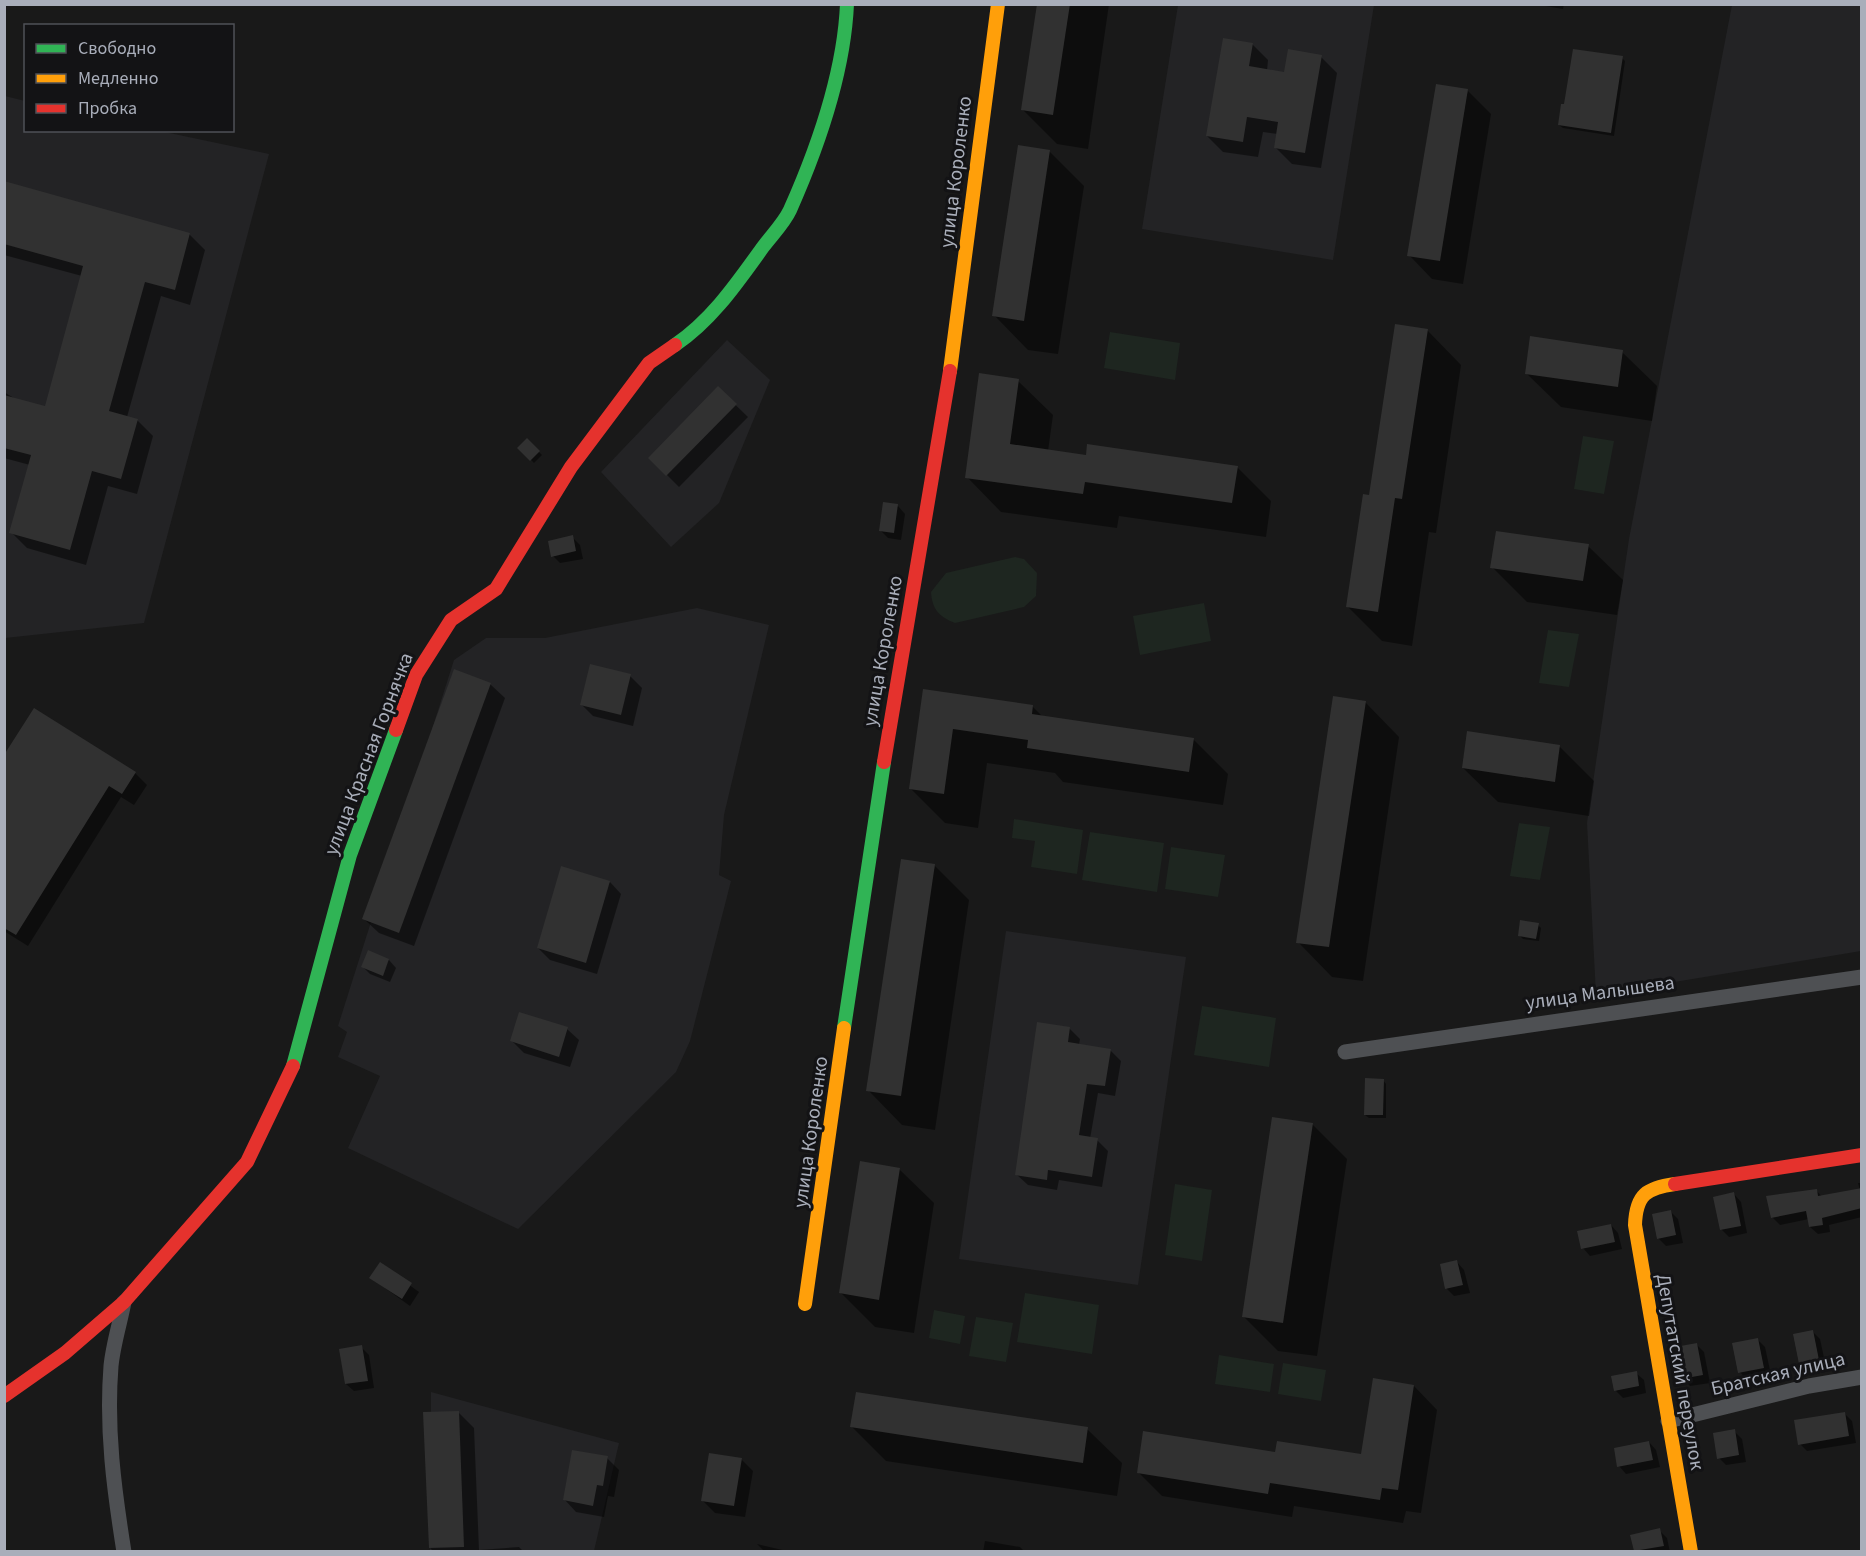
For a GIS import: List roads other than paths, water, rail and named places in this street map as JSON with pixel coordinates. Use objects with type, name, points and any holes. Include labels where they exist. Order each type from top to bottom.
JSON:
[{"type":"street","name":"улица Красная Горнячка","points":[[4,1396],[65,1353],[124,1302],[247,1162],[295,1062],[350,855],[416,675],[451,620],[496,589],[571,467],[649,363],[697,330],[726,297],[789,212],[834,93],[846,30],[847,4]]},
{"type":"street","name":"улица Короленко","points":[[805,1304],[871,836],[956,336],[981,122],[998,4]]},
{"type":"street","name":"улица Малышева","points":[[1345,1052],[1862,977]]},
{"type":"street","name":"Депутатский переулок","points":[[1691,1551],[1635,1225],[1635,1209],[1646,1191],[1655,1187],[1862,1155]]},
{"type":"street","points":[[124,1302],[111,1363],[108,1424],[114,1492],[124,1551]]},
{"type":"street","name":"Братская улица","points":[[1668,1421],[1809,1386],[1862,1377]]}]
